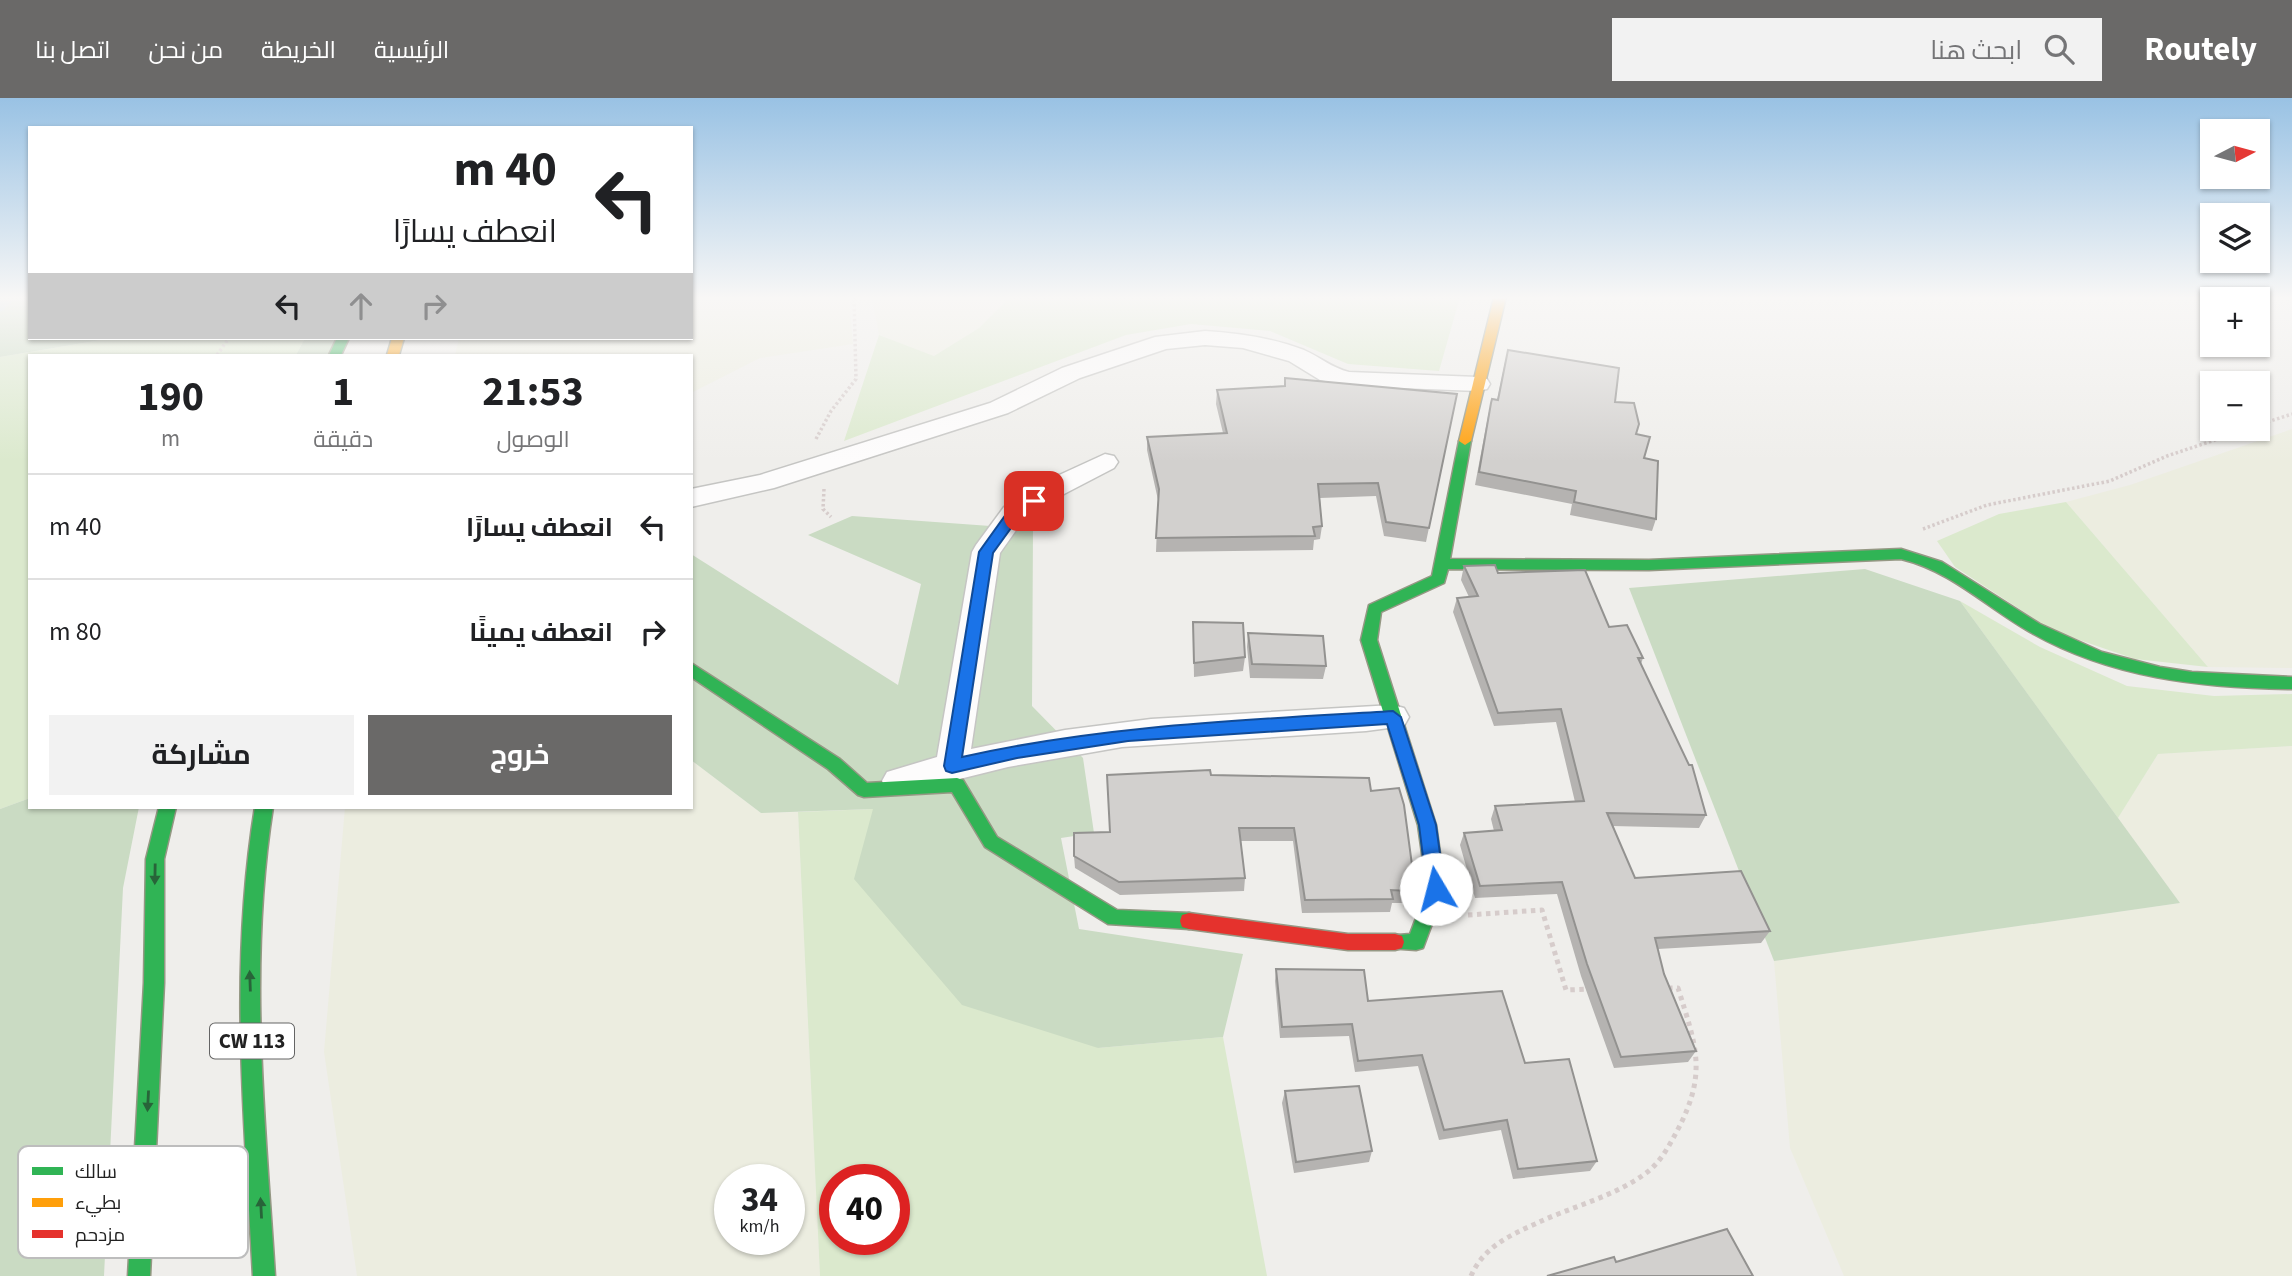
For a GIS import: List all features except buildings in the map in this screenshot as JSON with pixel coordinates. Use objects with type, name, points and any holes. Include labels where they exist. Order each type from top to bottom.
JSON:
[{"type":"main road","points":[[693,670],[834,764],[864,790],[957,785],[991,842],[1114,918],[1196,921],[1348,943],[1416,942],[1436,889],[1427,825],[1369,640],[1374,609],[1439,579],[1486,352]]},
{"type":"main road","points":[[1442,564],[1649,565],[1879,553],[1908,555],[1957,577],[2051,638],[2090,655],[2152,674],[2210,683],[2292,683]]},
{"type":"main road","points":[[146,1146],[154,983],[155,859],[167,809]]},
{"type":"main road","name":"CW 113","points":[[264,809],[258,833],[249,931],[252,1055],[264,1276]]},
{"type":"main road","points":[[139,1276],[140,1258]]},
{"type":"street","points":[[693,498],[736,490],[999,408],[1091,365],[1132,352]]},
{"type":"street","points":[[1285,352],[1329,375],[1349,379],[1478,384]]},
{"type":"street","points":[[952,766],[986,552],[1014,513],[1054,488],[1105,462]]},
{"type":"street","points":[[864,790],[1017,751],[1128,735],[1393,717]]},
{"type":"path","points":[[827,463],[815,442],[831,411],[856,379],[853,352]]},
{"type":"path","points":[[2270,421],[2292,414]]},
{"type":"path","points":[[1879,553],[1912,533],[1987,505],[2110,481],[2167,456],[2215,441]]},
{"type":"path","points":[[1425,918],[1542,910],[1566,990],[1594,989]]},
{"type":"path","points":[[1471,1276],[1471,1271],[1484,1252],[1519,1230],[1646,1173],[1671,1142],[1688,1111],[1698,1069],[1678,988],[1664,988]]},
{"type":"shaded area","points":[[800,352],[760,358],[693,392],[693,354],[455,354]]},
{"type":"shaded area","points":[[923,352],[940,352],[934,356]]},
{"type":"shaded area","points":[[2292,429],[2292,668],[2208,667],[2066,502],[2130,485],[2257,441],[2270,441],[2270,437]]},
{"type":"shaded area","points":[[2292,746],[2292,1276],[1844,1276],[1790,1148],[1774,961],[2180,903],[2118,818],[2158,754]]},
{"type":"shaded area","points":[[693,762],[761,813],[798,812],[820,1276],[357,1276],[324,1052],[345,809],[693,809]]},
{"type":"green space","points":[[0,352],[30,352],[0,357]]},
{"type":"green space","points":[[30,352],[298,352],[28,354],[28,799],[0,809],[0,357]]},
{"type":"green space","points":[[298,352],[336,352],[335,354],[297,354]]},
{"type":"green space","points":[[873,352],[923,352],[934,356],[940,352],[1081,352],[844,441]]},
{"type":"green space","points":[[1320,352],[1444,352],[1439,371],[1348,364]]},
{"type":"green space","points":[[2066,502],[2208,667],[2135,659],[2053,631],[1955,567],[1937,541],[1999,514]]},
{"type":"green space","points":[[852,516],[1033,529],[1032,706],[1083,758],[1094,833],[1061,838],[1079,929],[1243,954],[1223,1037],[1098,1048],[962,1005],[854,879],[873,809],[761,813],[693,762],[693,555],[898,685],[921,584],[808,535]]},
{"type":"green space","points":[[1865,569],[1960,601],[2180,903],[1774,961],[1629,588]]},
{"type":"green space","points":[[1960,601],[2040,647],[2127,686],[2214,696],[2292,694],[2292,746],[2158,754],[2118,818]]},
{"type":"green space","points":[[28,799],[28,809],[139,809],[123,888],[110,1146],[18,1146],[18,1258],[105,1258],[104,1276],[0,1276],[0,809]]},
{"type":"green space","points":[[873,809],[1098,1048],[1223,1037],[1267,1276],[820,1276],[819,1255],[910,1255],[910,1164],[819,1164],[819,1255],[798,812]]},
{"type":"traffic: fast","points":[[1395,942],[1416,942],[1436,889],[1427,825],[1369,640],[1374,609],[1439,579],[1465,441]]},
{"type":"traffic: fast","points":[[1442,564],[1649,565],[1901,554],[1937,565],[2035,628],[2096,656],[2128,666],[2192,678],[2292,683]]},
{"type":"traffic: fast","points":[[693,670],[834,764],[864,790],[957,785],[991,842],[1114,918],[1189,921]]},
{"type":"traffic: fast","points":[[146,1146],[154,983],[155,859],[167,809]]},
{"type":"traffic: fast","points":[[264,809],[250,922],[249,981],[264,1276]]},
{"type":"traffic: fast","points":[[139,1276],[140,1258]]},
{"type":"traffic: slow","points":[[1465,441],[1487,352]]},
{"type":"traffic: jam","points":[[1189,921],[1348,942],[1395,942]]},
{"type":"route","points":[[1034,501],[1014,513],[986,552],[952,766],[1017,751],[1103,737],[1178,729],[1393,717],[1427,825],[1436,889]]}]
